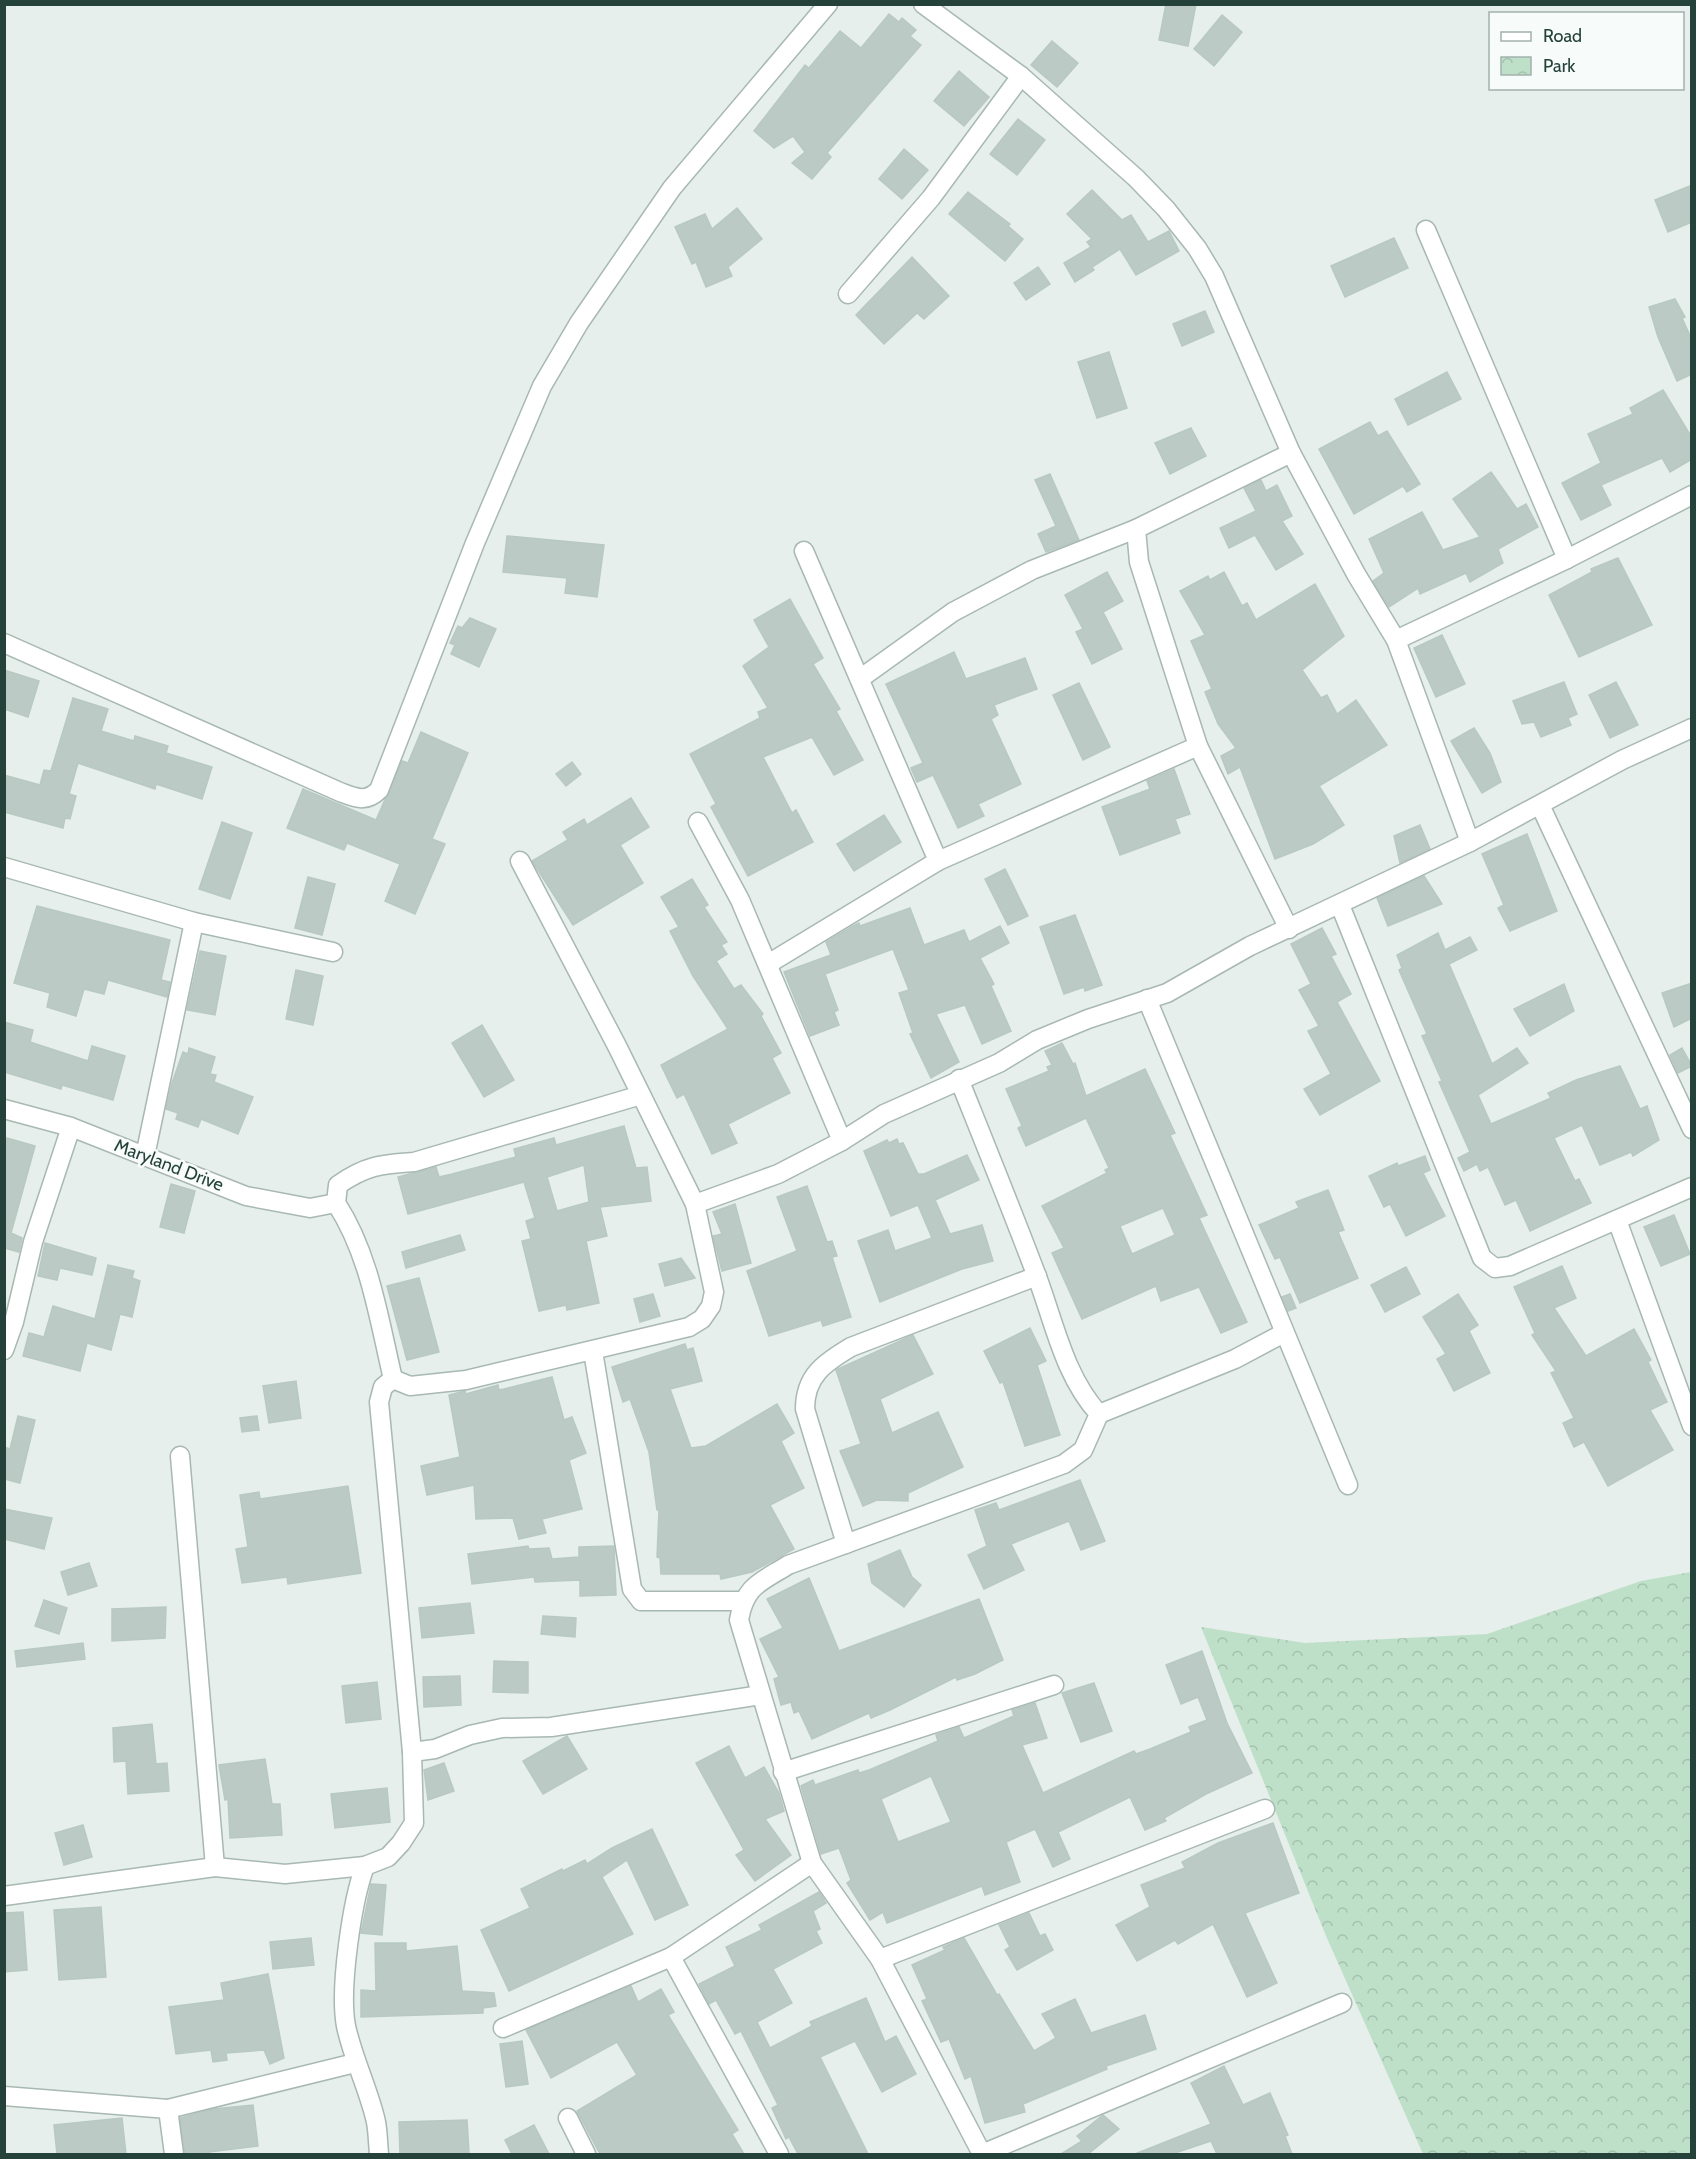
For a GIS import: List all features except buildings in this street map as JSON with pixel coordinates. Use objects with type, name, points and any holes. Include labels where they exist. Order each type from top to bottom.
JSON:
[{"type":"street","points":[[4,643],[340,792],[361,800],[373,796],[379,790],[475,543],[542,386],[579,323],[672,188],[828,4]]},
{"type":"street","points":[[923,4],[1021,76],[1136,178],[1166,209],[1197,248],[1214,276],[1291,453],[1356,574],[1396,640],[1470,842]]},
{"type":"street","points":[[848,294],[931,198],[1021,76]]},
{"type":"street","points":[[1426,230],[1567,559]]},
{"type":"street","points":[[861,678],[953,612],[1032,570],[1136,529],[1291,453]]},
{"type":"street","points":[[1396,640],[1567,559],[1692,495]]},
{"type":"street","points":[[1136,529],[1139,562],[1198,746],[1289,929]]},
{"type":"street","points":[[804,550],[938,861]]},
{"type":"street","points":[[695,1204],[778,1174],[842,1141],[884,1114],[959,1078],[999,1063],[1047,1036],[1167,993],[1250,946],[1470,842],[1692,728]]},
{"type":"street","points":[[768,964],[938,861],[1198,746]]},
{"type":"street","points":[[1540,805],[1692,1129]]},
{"type":"street","points":[[698,822],[740,900],[842,1141]]},
{"type":"street","points":[[393,1379],[410,1386],[466,1380],[593,1352],[689,1327],[702,1319],[711,1306],[714,1292],[695,1204],[520,861]]},
{"type":"street","points":[[4,867],[194,922],[333,952]]},
{"type":"street","points":[[1340,905],[1482,1258],[1495,1268],[1510,1266],[1692,1186]]},
{"type":"street","points":[[145,1156],[194,922]]},
{"type":"street","points":[[1147,999],[1348,1485]]},
{"type":"street","points":[[959,1078],[1037,1276],[1063,1353],[1085,1399],[1099,1414]]},
{"type":"street","points":[[393,1379],[364,1260],[346,1219],[336,1203],[338,1185],[360,1170],[381,1164],[414,1161],[641,1095]]},
{"type":"street","name":"Maryland Drive","points":[[4,1108],[70,1127],[264,1200],[310,1208],[336,1203]]},
{"type":"street","points":[[4,1350],[14,1322],[33,1242],[70,1127]]},
{"type":"street","points":[[1617,1220],[1692,1426]]},
{"type":"street","points":[[846,1544],[805,1409],[805,1392],[816,1372],[832,1358],[851,1347],[1037,1276]]},
{"type":"street","points":[[1284,1333],[1235,1359],[1099,1414],[1083,1450],[1064,1464],[788,1565],[755,1586],[742,1601],[739,1620],[812,1863],[880,1959],[982,2154],[1342,2003]]},
{"type":"street","points":[[593,1352],[632,1589],[641,1601],[742,1601]]},
{"type":"street","points":[[4,1896],[215,1867],[285,1874],[365,1866],[388,1857],[401,1843],[414,1823],[412,1752],[379,1402],[383,1387],[393,1379]]},
{"type":"street","points":[[180,1456],[215,1867]]},
{"type":"street","points":[[783,1772],[1054,1685]]},
{"type":"street","points":[[412,1752],[435,1749],[470,1735],[502,1728],[551,1727],[761,1695]]},
{"type":"street","points":[[880,1959],[1265,1809]]},
{"type":"street","points":[[503,2028],[671,1957],[812,1863]]},
{"type":"street","points":[[365,1866],[357,1887],[352,1917],[345,2023],[355,2063],[376,2122],[378,2154]]},
{"type":"street","points":[[671,1957],[780,2154]]},
{"type":"street","points":[[4,2096],[168,2109],[355,2063]]},
{"type":"street","points":[[168,2109],[174,2154]]},
{"type":"street","points":[[568,2118],[586,2154]]},
{"type":"green space","points":[[1691,1572],[1691,2154],[1423,2154],[1326,1936],[1201,1627],[1305,1643],[1487,1634],[1641,1581]]}]
